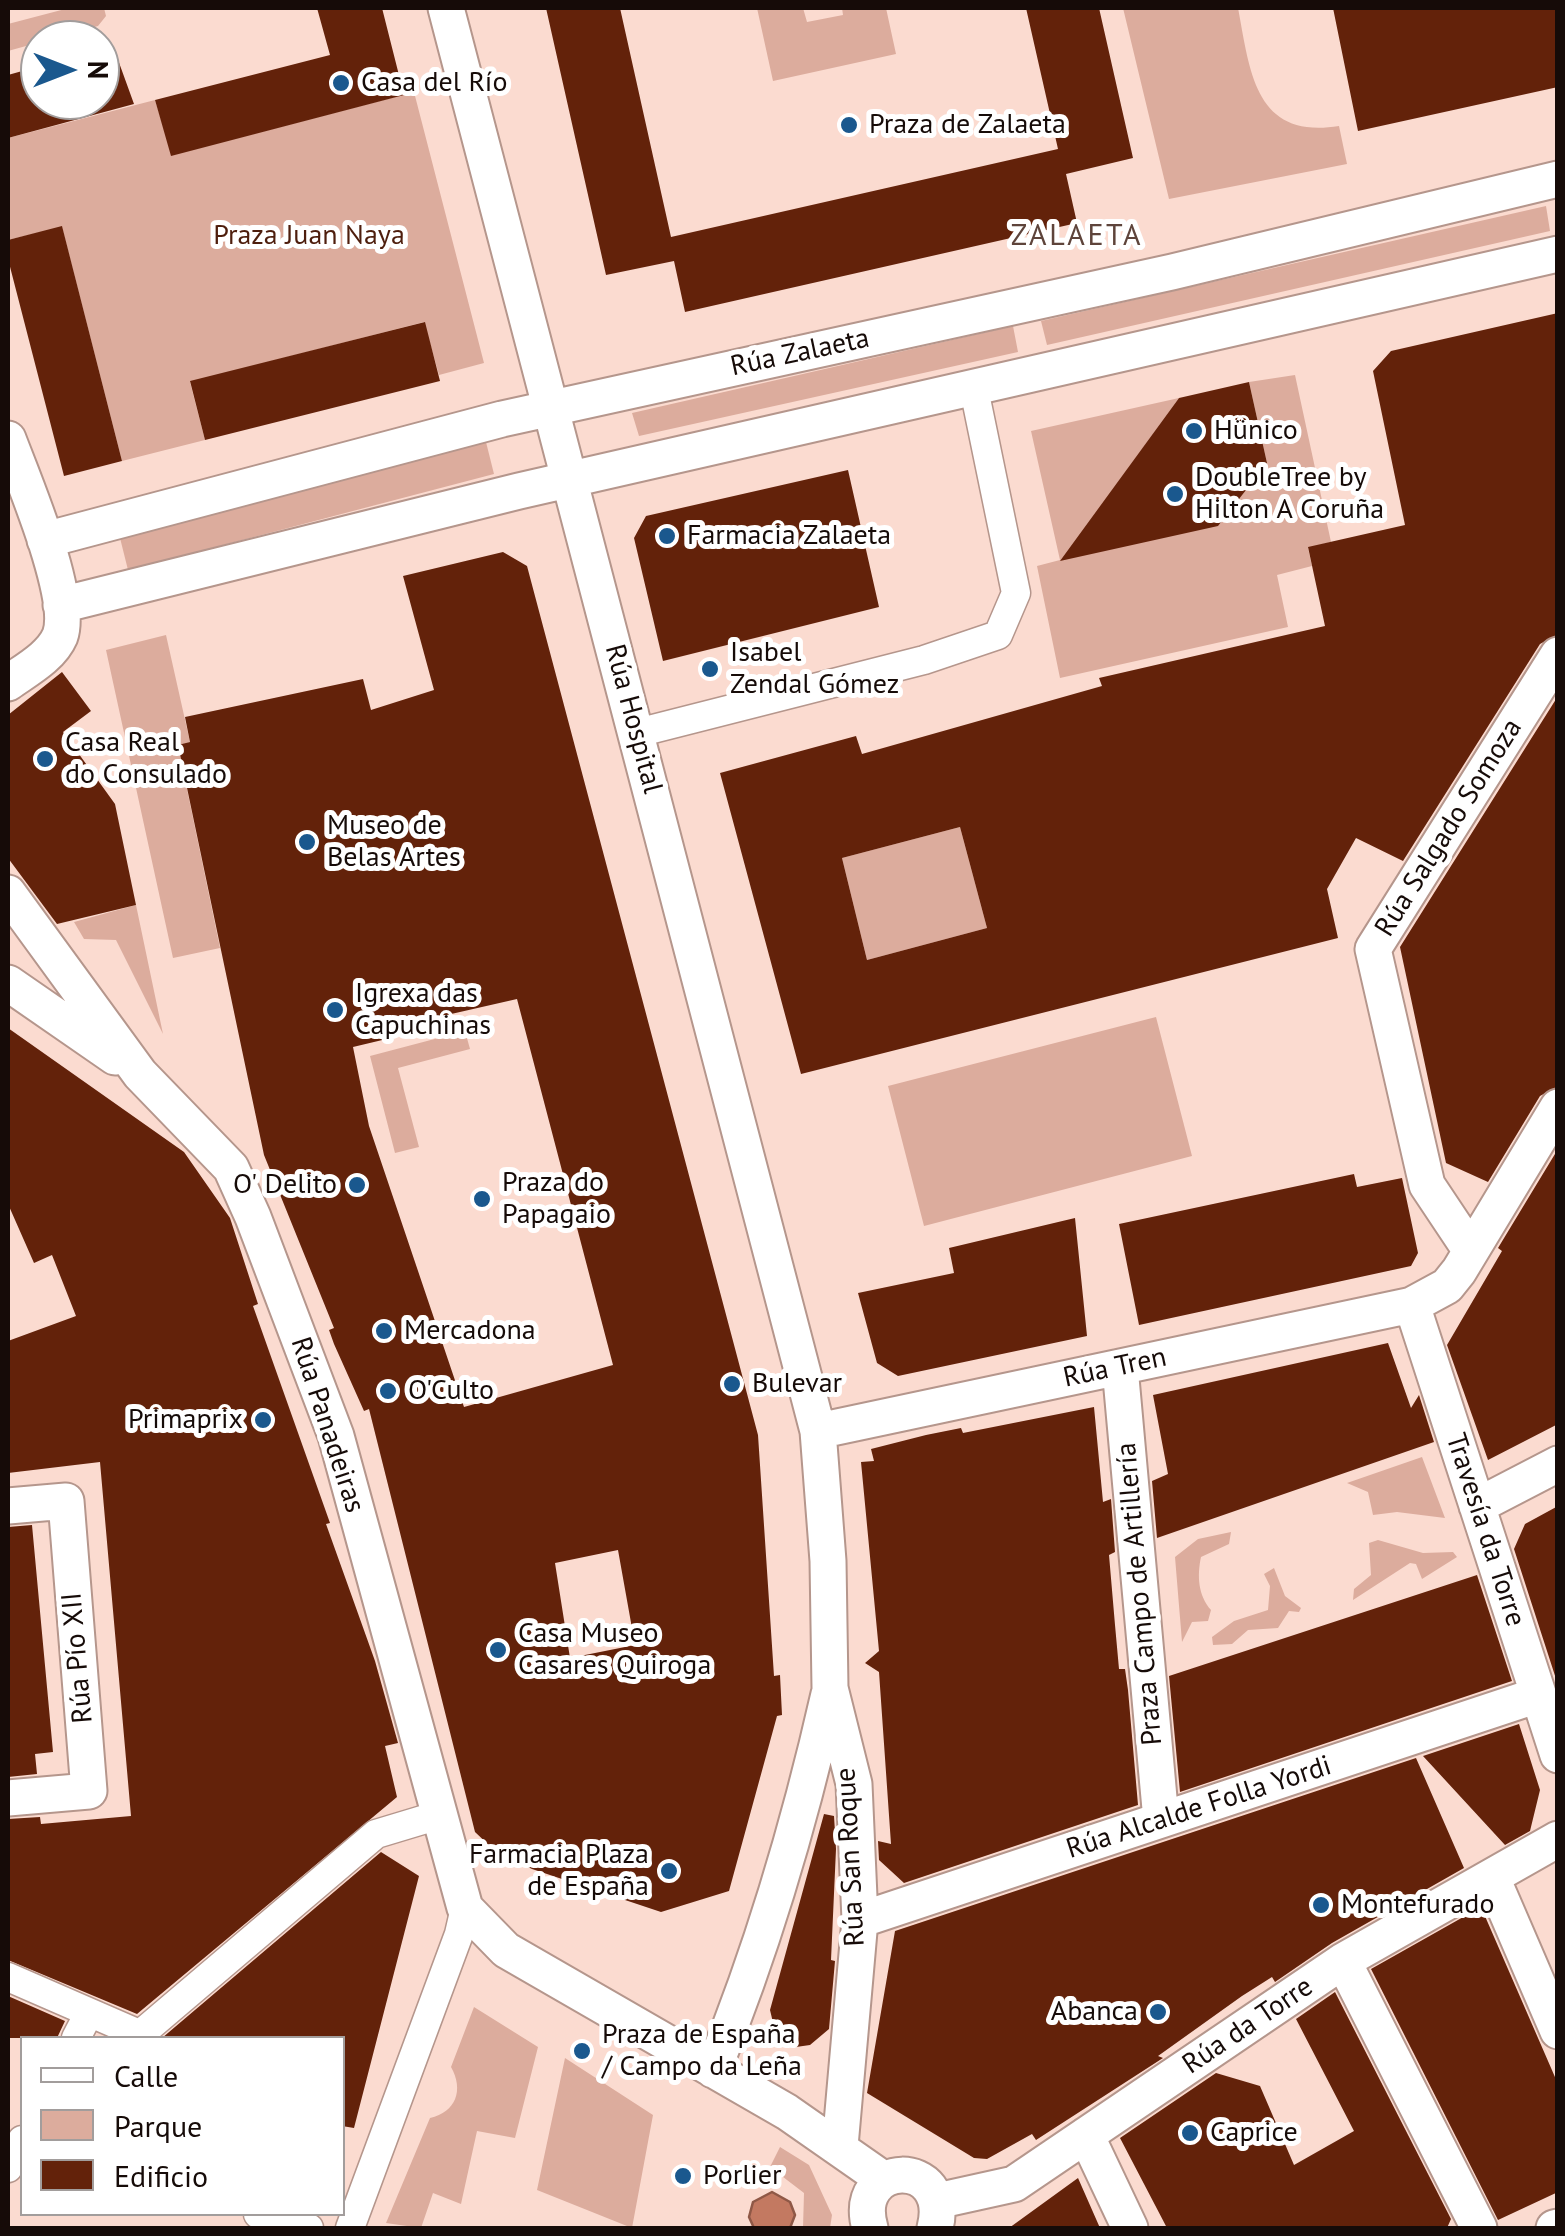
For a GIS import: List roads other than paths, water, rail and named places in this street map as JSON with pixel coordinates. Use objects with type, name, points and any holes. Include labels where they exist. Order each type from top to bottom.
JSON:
[{"type":"street","name":"Rúa Hospital","points":[[446,8],[818,1431]]},
{"type":"street","name":"Rúa Zalaeta","points":[[46,540],[552,407],[1172,272],[1558,179]]},
{"type":"street","points":[[61,605],[571,480],[1558,254]]},
{"type":"street","points":[[637,733],[924,660],[998,635],[1016,593],[974,389]]},
{"type":"street","points":[[8,439],[46,540],[63,624],[48,654],[8,683]]},
{"type":"street","name":"Rúa Salgado Somoza","points":[[1471,1251],[1427,1185],[1373,950],[1558,655]]},
{"type":"street","name":"Rúa Panadeiras","points":[[8,893],[140,1074],[230,1168],[254,1217],[336,1436],[465,1908]]},
{"type":"street","name":"Rúa Panadeiras","points":[[8,983],[140,1074]]},
{"type":"street","points":[[1412,1306],[1447,1286],[1558,1108]]},
{"type":"street","name":"Rúa Tren","points":[[818,1431],[1412,1306]]},
{"type":"street","name":"Travesía da Torre","points":[[1412,1306],[1558,1755]]},
{"type":"street","name":"Praza Campo de Artillería","points":[[1120,1367],[1161,1820]]},
{"type":"street","name":"Rúa San Roque","points":[[818,1431],[828,1561],[830,1688],[854,1784],[860,1920],[840,2146]]},
{"type":"street","points":[[1477,1506],[1558,1464]]},
{"type":"street","name":"Rúa Pío XII","points":[[8,1506],[66,1501],[89,1791],[8,1798]]},
{"type":"street","name":"Rúa San Roque","points":[[713,2070],[741,2003],[800,1816],[830,1688]]},
{"type":"street","name":"Rúa Alcalde Folla Yordi","points":[[860,1920],[1538,1695]]},
{"type":"street","points":[[8,1978],[82,2027],[137,2036],[376,1834],[439,1815]]},
{"type":"street","name":"Rúa da Torre","points":[[936,2215],[1014,2184],[1343,1961],[1558,1839]]},
{"type":"street","points":[[1492,1878],[1558,2032]]},
{"type":"street","points":[[465,1908],[506,1950],[840,2146],[883,2179]]},
{"type":"street","points":[[350,2228],[460,1934],[465,1908]]},
{"type":"street","points":[[1343,1961],[1479,2228]]},
{"type":"street","points":[[1086,2134],[1130,2228]]},
{"type":"street","points":[[8,2168],[20,2144]]},
{"type":"street","points":[[870,2228],[865,2211],[870,2193],[883,2179],[902,2174],[920,2179],[936,2215]]},
{"type":"street","points":[[265,2216],[309,2228]]},
{"type":"place","name":"Casa del Río","points":[[341,83]]},
{"type":"place","name":"Praza de Zalaeta","points":[[849,125]]},
{"type":"place","name":"Hünico","points":[[1194,431]]},
{"type":"place","name":"DoubleTree by Hilton A Coruña","points":[[1175,494]]},
{"type":"place","name":"Farmacia Zalaeta","points":[[667,536]]},
{"type":"place","name":"Isabel Zendal Gómez","points":[[710,669]]},
{"type":"place","name":"Casa Real do Consulado","points":[[45,759]]},
{"type":"place","name":"Museo de Belas Artes","points":[[307,842]]},
{"type":"place","name":"Igrexa das Capuchinas","points":[[335,1010]]},
{"type":"place","name":"O' Delito","points":[[357,1185]]},
{"type":"place","name":"Praza do Papagaio","points":[[482,1199]]},
{"type":"place","name":"Mercadona","points":[[384,1331]]},
{"type":"place","name":"Bulevar","points":[[732,1384]]},
{"type":"place","name":"O'Culto","points":[[388,1391]]},
{"type":"place","name":"Primaprix","points":[[263,1420]]},
{"type":"place","name":"Casa Museo Casares Quiroga","points":[[498,1650]]},
{"type":"place","name":"Farmacia Plaza de España","points":[[669,1871]]},
{"type":"place","name":"Montefurado","points":[[1321,1905]]},
{"type":"place","name":"Abanca","points":[[1158,2012]]},
{"type":"place","name":"Praza de España / Campo da Leña","points":[[582,2051]]},
{"type":"place","name":"Caprice","points":[[1190,2133]]},
{"type":"place","name":"Porlier","points":[[683,2176]]},
{"type":"district","name":"ZALAETA","points":[[1077,236]]},
{"type":"park label","name":"Praza Juan Naya","points":[[309,236]]}]
